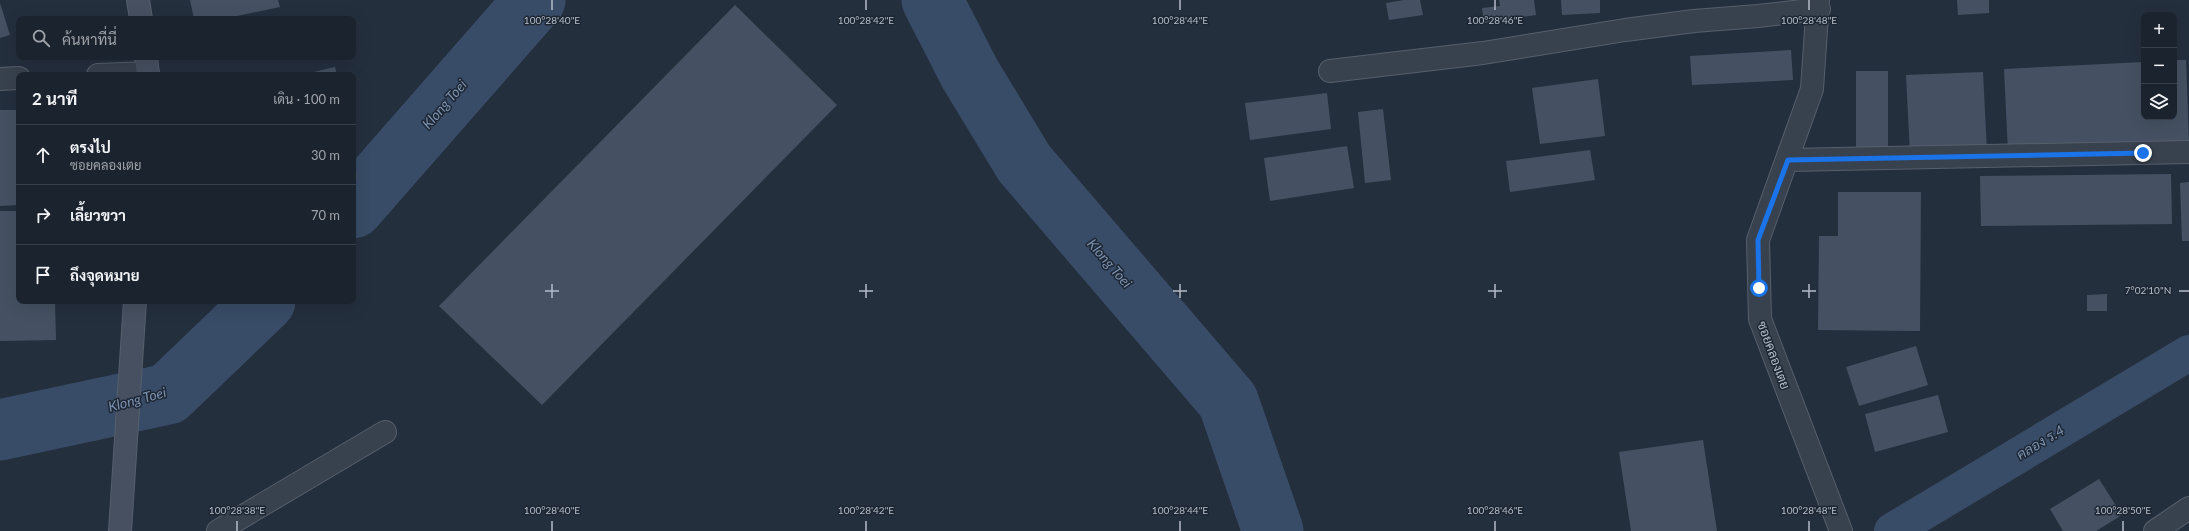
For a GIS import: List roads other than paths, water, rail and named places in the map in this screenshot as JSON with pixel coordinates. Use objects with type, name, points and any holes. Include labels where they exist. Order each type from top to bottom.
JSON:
[{"type":"street","points":[[138,0],[141,16]]},
{"type":"street","points":[[1330,71],[1482,53],[1625,30],[1818,4]]},
{"type":"street","name":"ซอยคลองเตย","points":[[1818,4],[1812,89],[1788,160],[1758,240],[1760,319],[1838,525]]},
{"type":"street","points":[[119,72],[148,68]]},
{"type":"street","points":[[0,79],[16,78]]},
{"type":"street","points":[[1788,160],[2189,152]]},
{"type":"street","points":[[120,531],[135,304]]},
{"type":"street","points":[[218,531],[385,432]]},
{"type":"street","points":[[2155,531],[2189,508]]},
{"type":"waterway","name":"Klong Toei","points":[[356,205],[535,0]]},
{"type":"waterway","name":"Klong Toei","points":[[932,0],[970,74],[1024,163],[1228,401],[1273,531]]},
{"type":"waterway","name":"Klong Toei","points":[[0,430],[168,394],[262,304]]},
{"type":"waterway","name":"คลอง ร.4","points":[[1892,531],[2189,353]]}]
